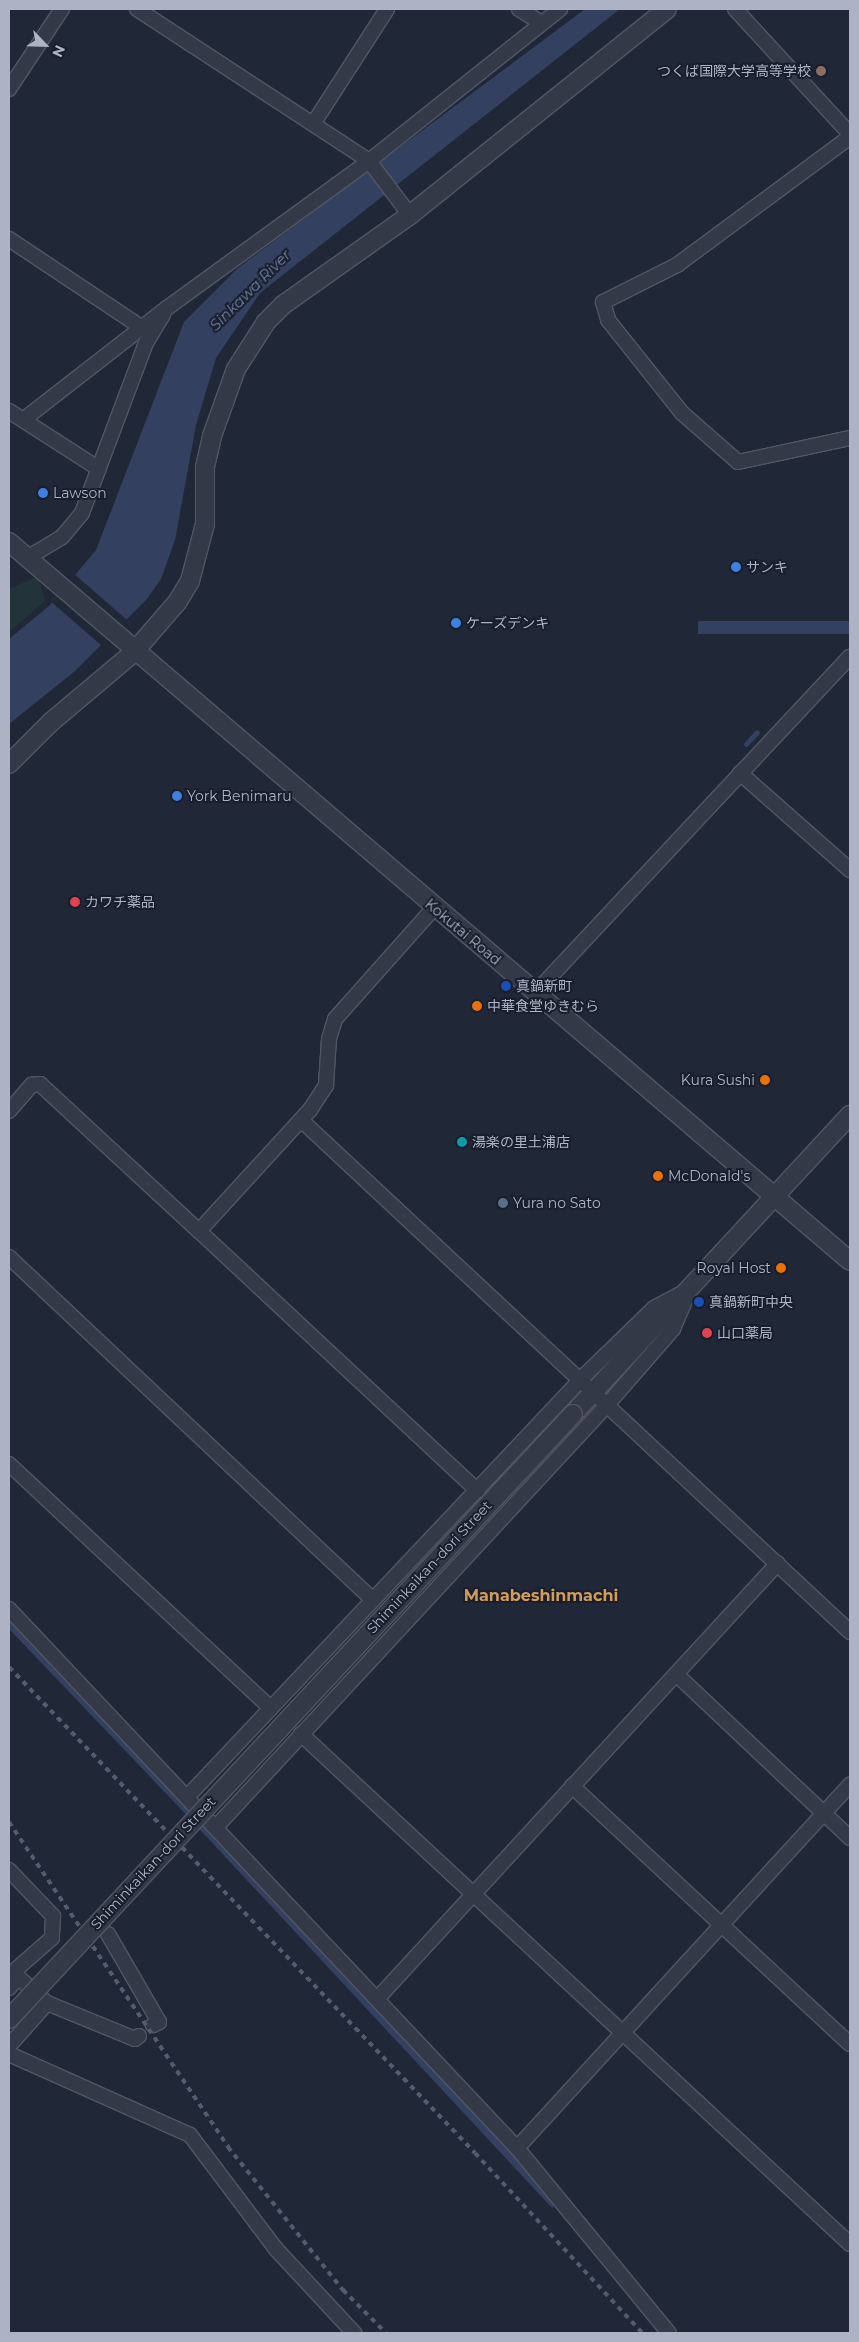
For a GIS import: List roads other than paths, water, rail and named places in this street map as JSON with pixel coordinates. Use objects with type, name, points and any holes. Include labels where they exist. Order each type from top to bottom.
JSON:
[{"type":"street","points":[[9,89],[62,9]]},
{"type":"street","points":[[137,9],[369,161],[410,215]]},
{"type":"street","points":[[313,124],[386,9]]},
{"type":"street","points":[[519,9],[541,23]]},
{"type":"street","points":[[23,420],[167,308],[369,161],[560,9]]},
{"type":"street","points":[[9,764],[129,646],[178,601],[190,581],[205,524],[205,467],[222,403],[251,342],[283,305],[410,215],[667,9]]},
{"type":"street","points":[[734,9],[850,136],[677,265],[603,302],[608,320],[682,413],[738,462],[850,438]]},
{"type":"street","points":[[9,239],[141,328]]},
{"type":"street","points":[[27,558],[72,529],[99,469],[146,344],[167,308]]},
{"type":"street","points":[[9,411],[99,469]]},
{"type":"street","name":"Kokutai Road","points":[[9,542],[434,908],[536,992],[850,1260]]},
{"type":"street","points":[[536,992],[650,874],[740,772],[850,657]]},
{"type":"street","points":[[740,772],[850,870]]},
{"type":"street","points":[[199,1231],[301,1120],[326,1086],[330,1039],[335,1019],[434,908]]},
{"type":"street","points":[[9,1110],[32,1086],[40,1084],[478,1490]]},
{"type":"street","name":"Shiminkaikan-dori Street","points":[[9,2019],[573,1414],[587,1387],[690,1288],[850,1115]]},
{"type":"street","points":[[301,1120],[850,1632]]},
{"type":"street","points":[[9,1257],[374,1600]]},
{"type":"street","points":[[216,1827],[607,1405],[673,1329],[690,1288]]},
{"type":"street","points":[[188,1796],[478,1490],[587,1387]]},
{"type":"street","points":[[9,1464],[271,1708]]},
{"type":"street","points":[[377,1999],[778,1563]]},
{"type":"street","points":[[9,1609],[188,1796],[517,2148],[669,2333]]},
{"type":"street","points":[[676,1674],[850,1838]]},
{"type":"street","points":[[301,1734],[472,1896],[623,2032],[850,2244]]},
{"type":"street","points":[[517,2148],[850,1785]]},
{"type":"street","points":[[572,1786],[723,1924],[850,2044]]},
{"type":"street","points":[[9,1870],[53,1916],[52,1938],[12,1976],[47,2003],[134,2039],[139,2036]]},
{"type":"street","points":[[108,1934],[159,2022],[153,2026]]},
{"type":"street","points":[[9,2046],[47,2003]]},
{"type":"street","points":[[9,2054],[190,2135],[276,2249],[354,2333]]},
{"type":"water","name":"Sinkawa River","points":[[585,9],[620,9],[260,293],[216,358],[196,425],[175,540],[161,579],[146,600],[75,671],[9,724],[9,639],[49,606],[96,550],[184,322],[238,268]]},
{"type":"water","points":[[698,621],[850,621],[850,634],[698,634]]},
{"type":"water","points":[[9,1616],[514,2152],[558,2203],[552,2208],[177,1805],[9,1629]]},
{"type":"waterway","points":[[746,744],[757,732]]},
{"type":"railway","points":[[9,1667],[475,2153],[642,2333]]},
{"type":"railway","points":[[9,1822],[228,2147],[343,2290],[386,2333]]},
{"type":"place","name":"つくば国際大学高等学校","points":[[821,71]]},
{"type":"place","name":"Lawson","points":[[43,493]]},
{"type":"place","name":"サンキ","points":[[736,567]]},
{"type":"place","name":"ケーズデンキ","points":[[456,623]]},
{"type":"place","name":"York Benimaru","points":[[177,796]]},
{"type":"place","name":"カワチ薬品","points":[[75,902]]},
{"type":"place","name":"真鍋新町","points":[[506,986]]},
{"type":"place","name":"中華食堂ゆきむら","points":[[477,1006]]},
{"type":"place","name":"Kura Sushi","points":[[765,1080]]},
{"type":"place","name":"湯楽の里土浦店","points":[[462,1142]]},
{"type":"place","name":"McDonald's","points":[[658,1176]]},
{"type":"place","name":"Yura no Sato","points":[[503,1203]]},
{"type":"place","name":"Royal Host","points":[[781,1268]]},
{"type":"place","name":"真鍋新町中央","points":[[699,1302]]},
{"type":"place","name":"山口薬局","points":[[707,1333]]},
{"type":"district","name":"Manabeshinmachi","points":[[541,1596]]}]
